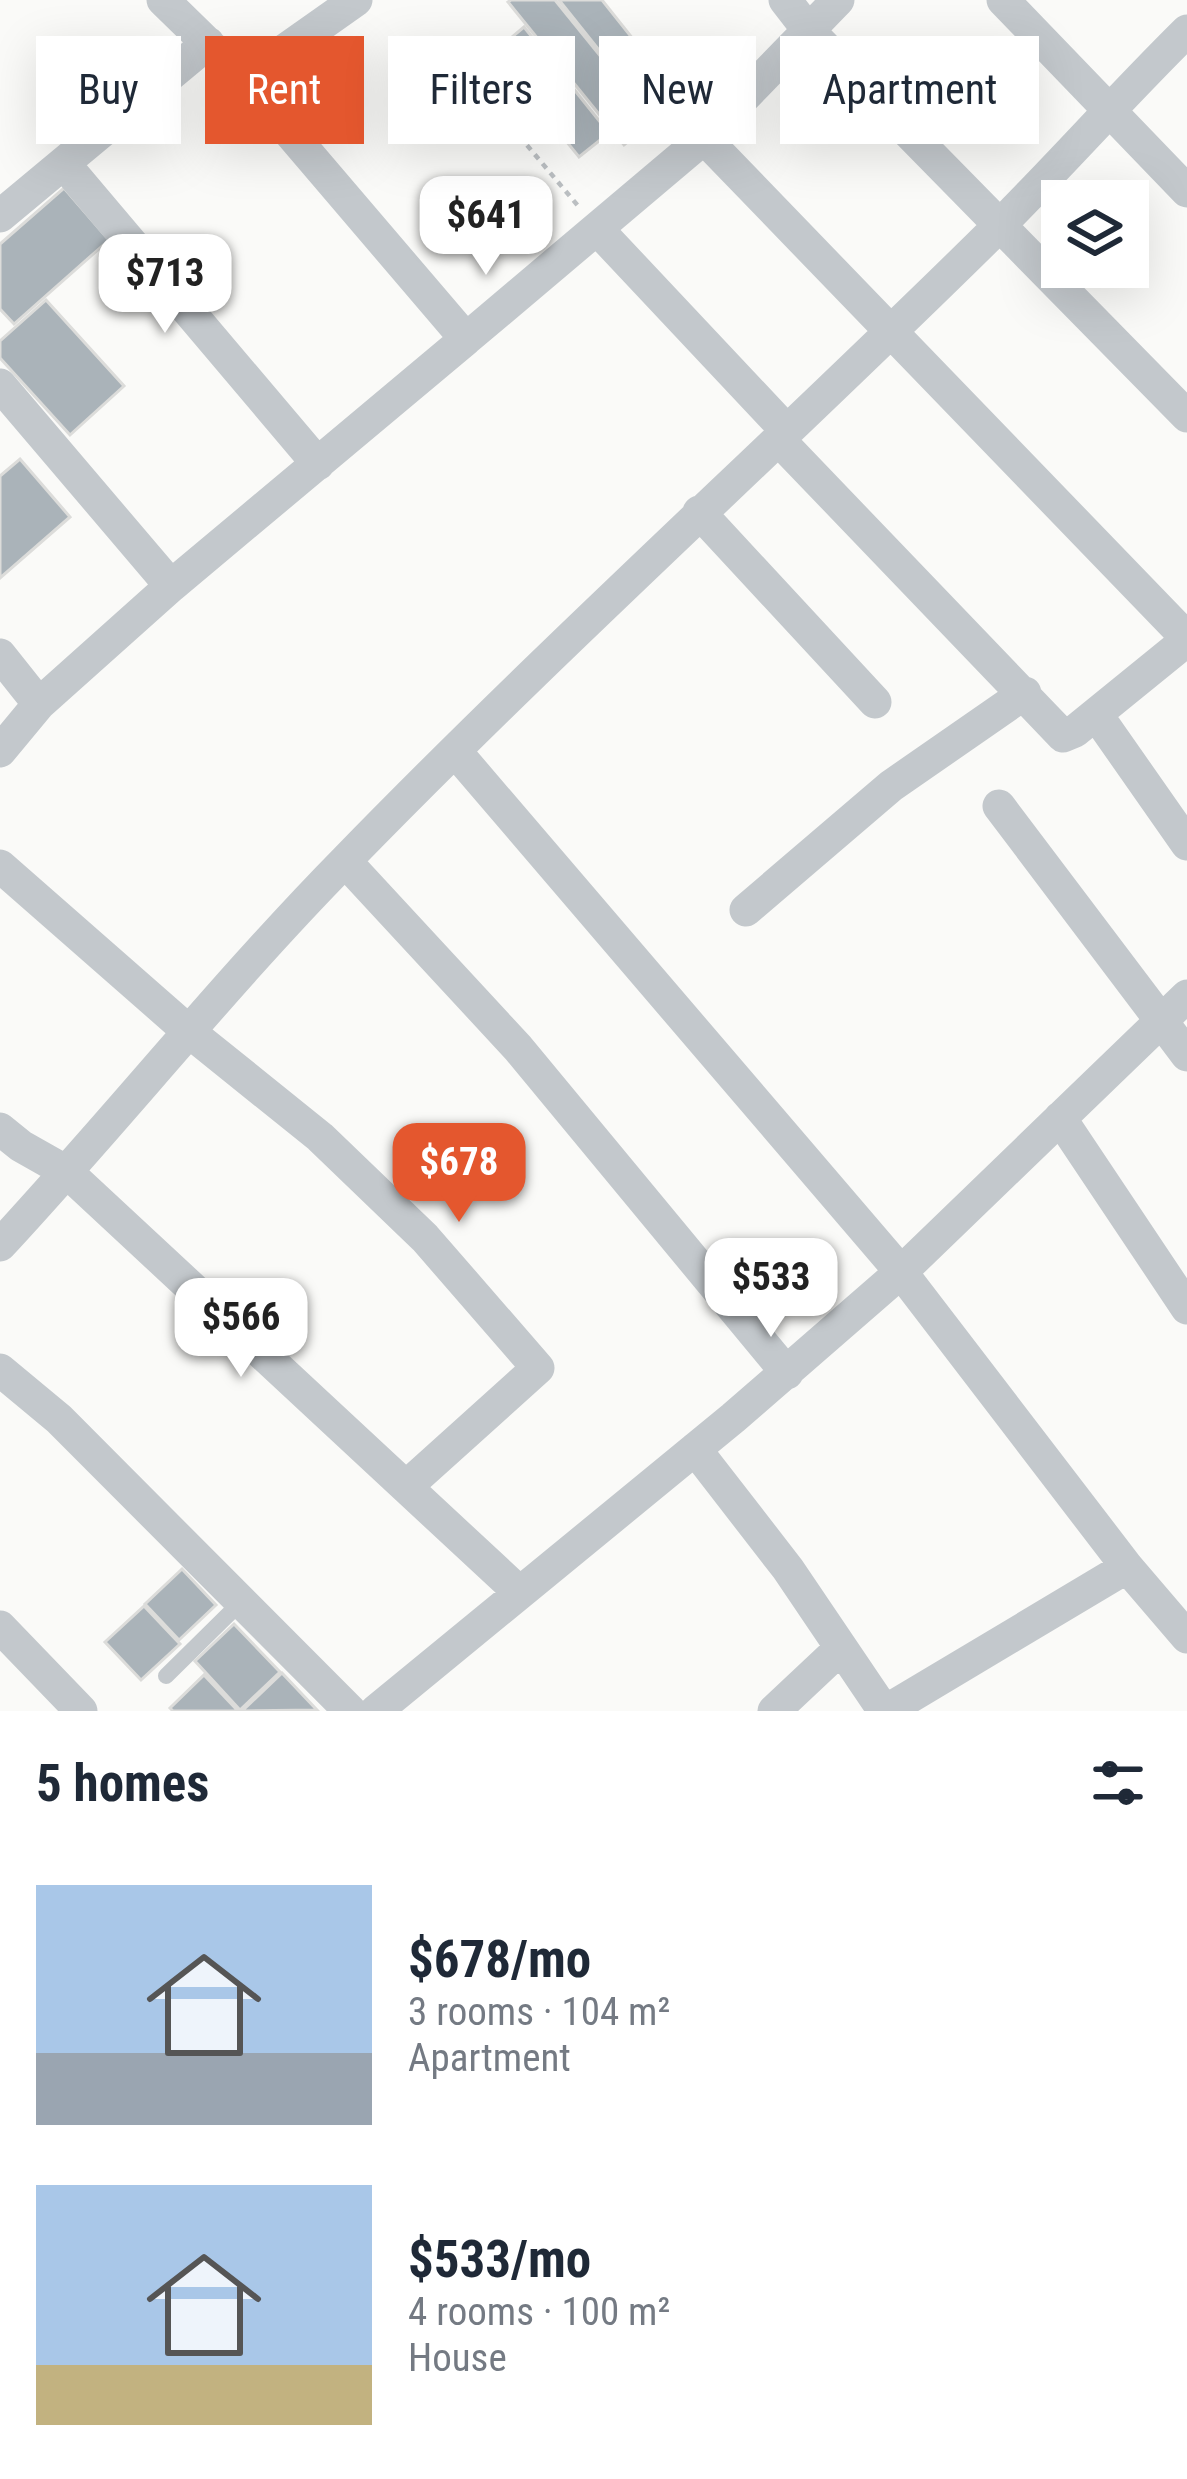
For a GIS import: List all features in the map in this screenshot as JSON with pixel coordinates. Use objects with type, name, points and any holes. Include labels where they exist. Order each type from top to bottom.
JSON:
[{"type":"street","points":[[163,0],[205,40]]},
{"type":"street","points":[[305,36],[356,0]]},
{"type":"street","points":[[785,0],[809,32],[1187,416]]},
{"type":"street","points":[[756,86],[838,0]]},
{"type":"street","points":[[1003,0],[1187,191]]},
{"type":"street","points":[[0,1245],[187,1030],[345,861],[699,512],[1001,224],[1187,31]]},
{"type":"street","points":[[0,216],[205,46]]},
{"type":"street","points":[[300,144],[466,339]]},
{"type":"street","points":[[0,751],[40,704],[171,586],[697,144]]},
{"type":"street","points":[[598,230],[1063,736],[1187,639],[710,144]]},
{"type":"street","points":[[65,165],[317,464]]},
{"type":"street","points":[[0,385],[171,586]]},
{"type":"street","points":[[699,512],[875,702]]},
{"type":"street","points":[[0,655],[40,704]]},
{"type":"street","points":[[746,910],[891,786],[1025,693]]},
{"type":"street","points":[[1096,714],[1187,844]]},
{"type":"street","points":[[455,751],[901,1272],[1127,1567],[1181,1619]]},
{"type":"street","points":[[999,806],[1174,1007],[1187,1055]]},
{"type":"street","points":[[345,861],[518,1048],[787,1372]]},
{"type":"street","points":[[0,866],[187,1030],[335,1151],[425,1238],[538,1368],[407,1486]]},
{"type":"street","points":[[376,1711],[695,1449],[901,1272],[1174,1007]]},
{"type":"street","points":[[1060,1118],[1187,1308]]},
{"type":"street","points":[[0,1129],[68,1172],[519,1592]]},
{"type":"street","points":[[0,1370],[59,1419],[350,1711]]},
{"type":"street","points":[[695,1449],[788,1569],[885,1711],[1127,1567]]},
{"type":"street","points":[[0,1627],[81,1711]]},
{"type":"street","points":[[774,1711],[840,1649]]},
{"type":"lane","points":[[166,1676],[242,1602]]},
{"type":"path","points":[[526,144],[598,230]]},
{"type":"building","points":[[555,0],[599,54],[599,114],[575,85],[575,36],[536,36],[508,2]]},
{"type":"building","points":[[559,0],[602,0],[631,36],[599,36],[599,50]]},
{"type":"building","points":[[575,91],[599,121],[599,141],[579,157],[568,144],[575,144]]},
{"type":"building","points":[[64,188],[109,240],[14,324],[0,309],[0,244]]},
{"type":"building","points":[[46,300],[124,386],[70,435],[0,358],[0,341]]},
{"type":"building","points":[[20,459],[70,517],[0,578],[0,476]]},
{"type":"building","points":[[182,1569],[216,1605],[179,1640],[145,1604]]},
{"type":"building","points":[[144,1606],[180,1644],[141,1680],[105,1642]]},
{"type":"building","points":[[234,1624],[280,1672],[240,1710],[195,1661]]},
{"type":"building","points":[[282,1673],[317,1710],[242,1711]]},
{"type":"building","points":[[204,1675],[238,1711],[170,1708]]}]
